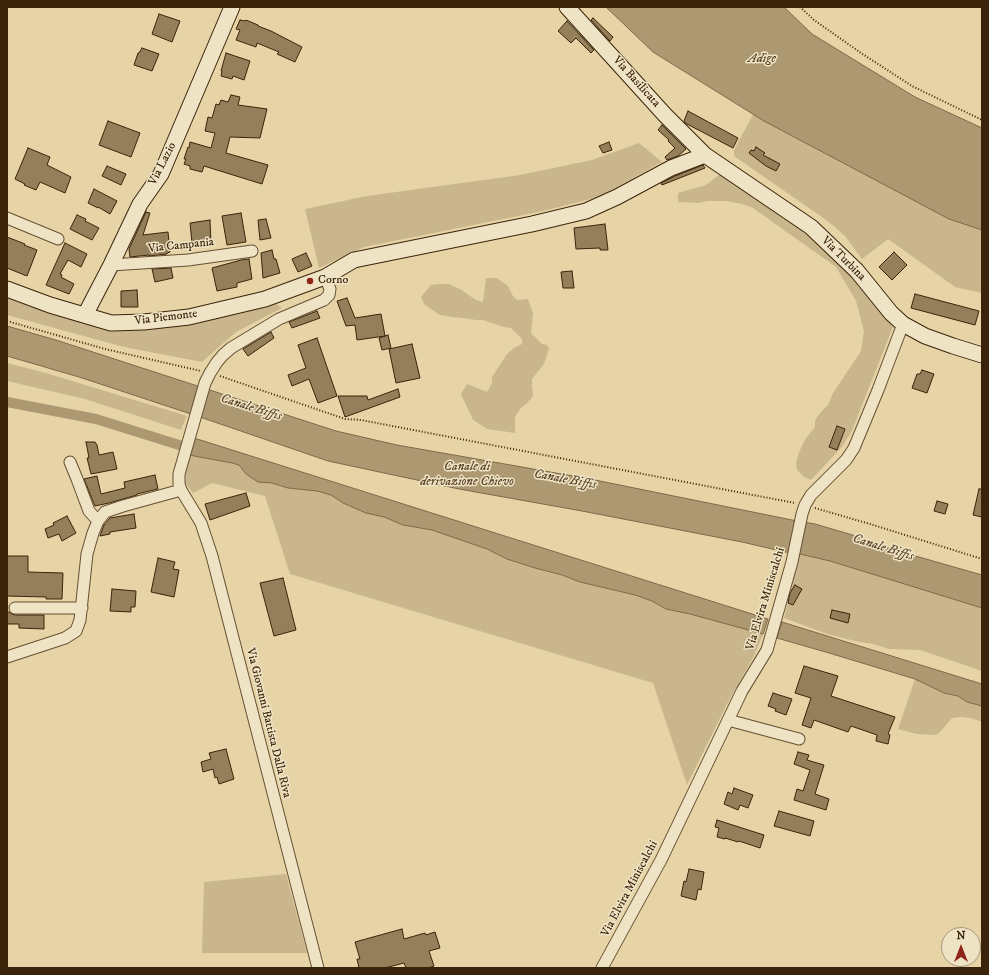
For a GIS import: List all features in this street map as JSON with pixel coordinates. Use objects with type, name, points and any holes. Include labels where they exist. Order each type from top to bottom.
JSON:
[{"type":"street","name":"Via Lazio","points":[[85,316],[140,204],[161,174],[232,7]]},
{"type":"street","name":"Via Basilicata","points":[[567,7],[666,115],[705,155]]},
{"type":"street","name":"Via Piemonte","points":[[7,289],[50,305],[111,323],[144,322],[189,317],[265,299],[325,277],[354,260],[532,224],[586,211],[617,197],[671,168],[705,155]]},
{"type":"street","name":"Via Turbina","points":[[705,155],[811,227],[857,271],[891,313],[904,324],[925,336],[982,355]]},
{"type":"street","points":[[7,218],[58,239]]},
{"type":"street","name":"Via Campania","points":[[111,265],[188,260],[252,251]]},
{"type":"street","name":"Via Giovanni Battista Dalla Riva","points":[[318,968],[212,556],[200,523],[181,490],[179,484],[179,474],[183,456],[208,378],[217,362],[231,348],[279,319],[324,300],[329,295],[330,289],[325,277]]},
{"type":"street","name":"Via Elvira Miniscalchi","points":[[602,968],[661,860],[742,691],[767,650],[792,562],[803,509],[811,495],[846,460],[854,448],[904,324]]},
{"type":"street","points":[[70,462],[89,511],[98,521]]},
{"type":"street","points":[[7,657],[65,638],[76,631],[82,608],[87,554],[98,521],[105,512],[181,490]]},
{"type":"street","points":[[15,608],[82,608]]},
{"type":"street","points":[[728,720],[799,739]]},
{"type":"path","points":[[800,7],[814,20],[837,37],[912,86],[982,120]]},
{"type":"path","points":[[7,321],[345,418],[803,509],[870,524],[982,559]]},
{"type":"shaded area","points":[[755,111],[982,222],[982,293],[955,287],[888,239],[862,259],[845,236],[829,222],[734,156],[734,150]]},
{"type":"shaded area","points":[[639,143],[662,162],[599,197],[543,211],[364,247],[319,268],[305,209],[367,196],[520,175],[592,160]]},
{"type":"shaded area","points":[[724,171],[831,248],[893,327],[851,433],[841,448],[811,480],[804,477],[797,470],[796,463],[799,452],[806,438],[815,427],[815,420],[828,405],[833,393],[861,351],[864,331],[856,301],[836,267],[753,208],[726,201],[707,201],[699,203],[678,202],[678,193],[706,185]]},
{"type":"shaded area","points":[[486,278],[497,278],[508,286],[513,296],[517,300],[528,299],[533,313],[531,333],[542,344],[547,345],[549,349],[544,364],[532,379],[533,396],[521,408],[515,417],[515,433],[487,429],[473,420],[461,394],[467,384],[487,392],[492,383],[492,377],[507,354],[522,344],[522,339],[511,328],[483,320],[440,315],[424,304],[421,297],[431,285],[449,284],[460,289],[476,300],[483,302]]},
{"type":"shaded area","points":[[7,296],[111,327],[270,300],[282,308],[236,332],[202,362],[124,347],[7,315]]},
{"type":"shaded area","points":[[7,363],[46,373],[187,416],[181,430],[85,399],[7,381]]},
{"type":"shaded area","points":[[189,455],[239,465],[246,474],[258,482],[272,483],[288,488],[317,491],[331,495],[343,503],[366,513],[384,517],[403,525],[432,530],[487,549],[507,559],[562,575],[580,582],[635,595],[652,601],[666,609],[763,634],[754,656],[727,704],[687,785],[653,683],[290,574],[265,496],[212,483],[193,493],[185,483],[186,467]]},
{"type":"shaded area","points":[[800,554],[830,561],[982,608],[982,671],[920,650],[889,649],[827,634],[784,618]]},
{"type":"shaded area","points":[[915,679],[944,693],[958,696],[967,702],[982,706],[982,722],[971,718],[952,718],[936,735],[917,734],[898,729]]},
{"type":"shaded area","points":[[286,874],[307,953],[202,953],[204,882]]},
{"type":"water","name":"Adige","points":[[606,7],[784,7],[812,34],[915,97],[982,128],[982,230],[949,219],[764,121],[653,52]]},
{"type":"water","name":"Canale di derivazione Chievo","points":[[7,326],[56,340],[336,431],[397,445],[590,479],[815,524],[856,536],[891,549],[982,575],[982,608],[830,561],[800,554],[582,511],[459,489],[328,461],[79,377],[7,356]]},
{"type":"water","points":[[194,438],[768,619],[763,634],[666,609],[652,601],[635,595],[580,582],[562,575],[507,559],[487,549],[432,530],[403,525],[384,517],[366,513],[343,503],[331,495],[317,491],[288,488],[272,483],[258,482],[246,474],[239,465],[189,455]]},
{"type":"water","points":[[782,622],[982,684],[982,706],[967,702],[958,696],[944,693],[915,679],[777,638]]},
{"type":"building","points":[[159,14],[180,21],[172,42],[152,34]]},
{"type":"building","points":[[593,18],[613,37],[610,41],[591,20]]},
{"type":"building","points":[[240,20],[246,20],[258,25],[302,47],[295,62],[277,54],[279,52],[257,43],[256,47],[236,40],[240,30],[236,29]]},
{"type":"building","points":[[567,21],[594,50],[591,53],[576,38],[571,43],[558,31]]},
{"type":"building","points":[[142,48],[159,54],[152,71],[134,65],[138,53]]},
{"type":"building","points":[[226,53],[250,61],[244,80],[233,76],[232,79],[221,76]]},
{"type":"building","points":[[231,95],[240,97],[238,105],[267,109],[260,138],[230,137],[226,153],[268,165],[262,184],[204,166],[202,172],[190,169],[190,166],[184,164],[186,159],[184,159],[190,142],[211,148],[215,133],[205,131],[208,117],[212,118],[216,104],[219,105],[221,100],[228,102]]},
{"type":"building","points":[[688,111],[738,138],[733,148],[685,123],[684,121]]},
{"type":"building","points":[[108,121],[140,133],[131,157],[99,145]]},
{"type":"building","points":[[662,125],[686,149],[678,156],[667,160],[665,157],[675,148],[658,130]]},
{"type":"building","points":[[609,142],[612,150],[603,153],[599,146]]},
{"type":"building","points":[[756,147],[765,153],[763,155],[780,164],[776,171],[766,166],[749,153],[751,150],[754,151]]},
{"type":"building","points":[[28,148],[50,157],[47,165],[71,177],[65,193],[40,182],[36,190],[15,179]]},
{"type":"building","points":[[703,165],[705,168],[662,185],[661,183],[675,176]]},
{"type":"building","points":[[107,166],[126,174],[121,185],[102,176]]},
{"type":"building","points":[[94,189],[117,201],[110,214],[88,203]]},
{"type":"building","points":[[146,212],[150,213],[143,235],[168,232],[170,252],[167,254],[130,257],[129,249]]},
{"type":"building","points":[[241,213],[246,242],[227,245],[222,216]]},
{"type":"building","points":[[77,215],[99,228],[92,240],[70,229]]},
{"type":"building","points":[[266,219],[271,238],[260,240],[258,220]]},
{"type":"building","points":[[210,220],[211,244],[203,245],[203,243],[192,243],[190,223]]},
{"type":"building","points":[[605,224],[608,250],[600,250],[600,248],[576,249],[574,228]]},
{"type":"building","points":[[7,237],[37,250],[27,276],[7,268]]},
{"type":"building","points":[[65,243],[87,254],[81,267],[68,260],[60,274],[62,275],[61,277],[74,284],[69,294],[46,285]]},
{"type":"building","points":[[272,250],[280,273],[263,278],[261,253]]},
{"type":"building","points":[[894,252],[907,265],[892,280],[879,267]]},
{"type":"building","points":[[306,253],[312,266],[298,272],[292,259]]},
{"type":"building","points":[[249,259],[252,279],[237,283],[237,287],[217,291],[212,268]]},
{"type":"building","points":[[171,268],[173,278],[155,282],[152,269]]},
{"type":"building","points":[[572,271],[574,288],[563,288],[561,272]]},
{"type":"building","points":[[137,290],[138,307],[121,307],[121,291]]},
{"type":"building","points":[[915,294],[979,311],[975,325],[911,308]]},
{"type":"building","points":[[347,298],[355,318],[381,314],[385,336],[357,340],[355,325],[346,326],[337,301]]},
{"type":"building","points":[[317,311],[320,318],[292,328],[289,322]]},
{"type":"building","points":[[271,332],[274,338],[248,356],[243,349]]},
{"type":"building","points":[[388,335],[391,348],[382,350],[379,338]]},
{"type":"building","points":[[317,338],[337,396],[318,403],[309,379],[292,386],[288,375],[306,368],[298,345]]},
{"type":"building","points":[[412,344],[420,378],[396,383],[389,349]]},
{"type":"building","points":[[922,370],[934,374],[927,393],[912,388],[917,374],[920,374]]},
{"type":"building","points":[[398,389],[400,397],[345,417],[338,396],[367,396],[368,400]]},
{"type":"building","points":[[837,426],[845,429],[837,450],[829,447]]},
{"type":"building","points":[[86,442],[95,442],[99,455],[113,452],[117,469],[91,474],[87,458],[89,458]]},
{"type":"building","points":[[155,475],[158,489],[95,506],[84,479],[97,476],[101,494],[125,488],[124,482]]},
{"type":"building","points":[[979,489],[982,489],[982,517],[973,515]]},
{"type":"building","points":[[246,493],[250,506],[210,520],[205,504]]},
{"type":"building","points":[[937,501],[948,504],[945,514],[934,511]]},
{"type":"building","points":[[134,514],[136,528],[110,532],[110,534],[100,536],[104,525],[110,518]]},
{"type":"building","points":[[67,516],[76,533],[62,541],[59,534],[48,538],[45,529]]},
{"type":"building","points":[[7,556],[28,556],[28,572],[63,573],[62,599],[7,596]]},
{"type":"building","points":[[158,558],[175,562],[173,569],[179,570],[174,597],[151,592]]},
{"type":"building","points":[[283,578],[296,630],[274,636],[260,583]]},
{"type":"building","points":[[795,585],[802,589],[793,605],[788,603],[790,593]]},
{"type":"building","points":[[112,589],[136,591],[135,607],[131,607],[131,612],[110,611]]},
{"type":"building","points":[[832,610],[850,614],[848,623],[830,618]]},
{"type":"building","points":[[7,612],[15,615],[44,615],[44,629],[19,628],[19,624],[7,624]]},
{"type":"building","points":[[804,666],[838,676],[831,696],[895,717],[888,734],[890,735],[888,744],[876,741],[877,735],[851,726],[848,732],[814,720],[811,728],[802,725],[811,698],[795,693]]},
{"type":"building","points":[[773,693],[792,699],[786,715],[775,711],[776,709],[768,706]]},
{"type":"building","points":[[226,749],[234,779],[219,784],[217,777],[215,778],[213,769],[203,772],[201,762],[211,759],[209,753]]},
{"type":"building","points":[[798,752],[809,755],[807,760],[824,765],[815,794],[829,799],[826,810],[794,800],[797,789],[803,791],[810,770],[794,764]]},
{"type":"building","points":[[734,788],[753,795],[748,808],[740,805],[738,810],[724,804],[728,792],[732,794]]},
{"type":"building","points":[[779,811],[814,821],[810,836],[774,826]]},
{"type":"building","points":[[717,820],[764,835],[760,848],[739,841],[717,837],[719,828],[715,827]]},
{"type":"building","points":[[689,869],[704,872],[701,890],[698,889],[696,900],[681,896],[684,881],[686,882]]},
{"type":"building","points":[[402,929],[404,939],[425,933],[426,935],[435,932],[440,948],[429,951],[434,966],[428,968],[406,968],[404,963],[385,968],[359,968],[357,959],[360,959],[355,942]]},
{"type":"waterway","points":[[7,402],[96,419],[195,450]]},
{"type":"place","name":"Corno","points":[[310,281]]},
{"type":"water label","name":"Canale Biffis","points":[[251,408]]},
{"type":"water label","name":"Canale Biffis","points":[[565,480]]},
{"type":"water label","name":"Canale Biffis","points":[[883,548]]}]
